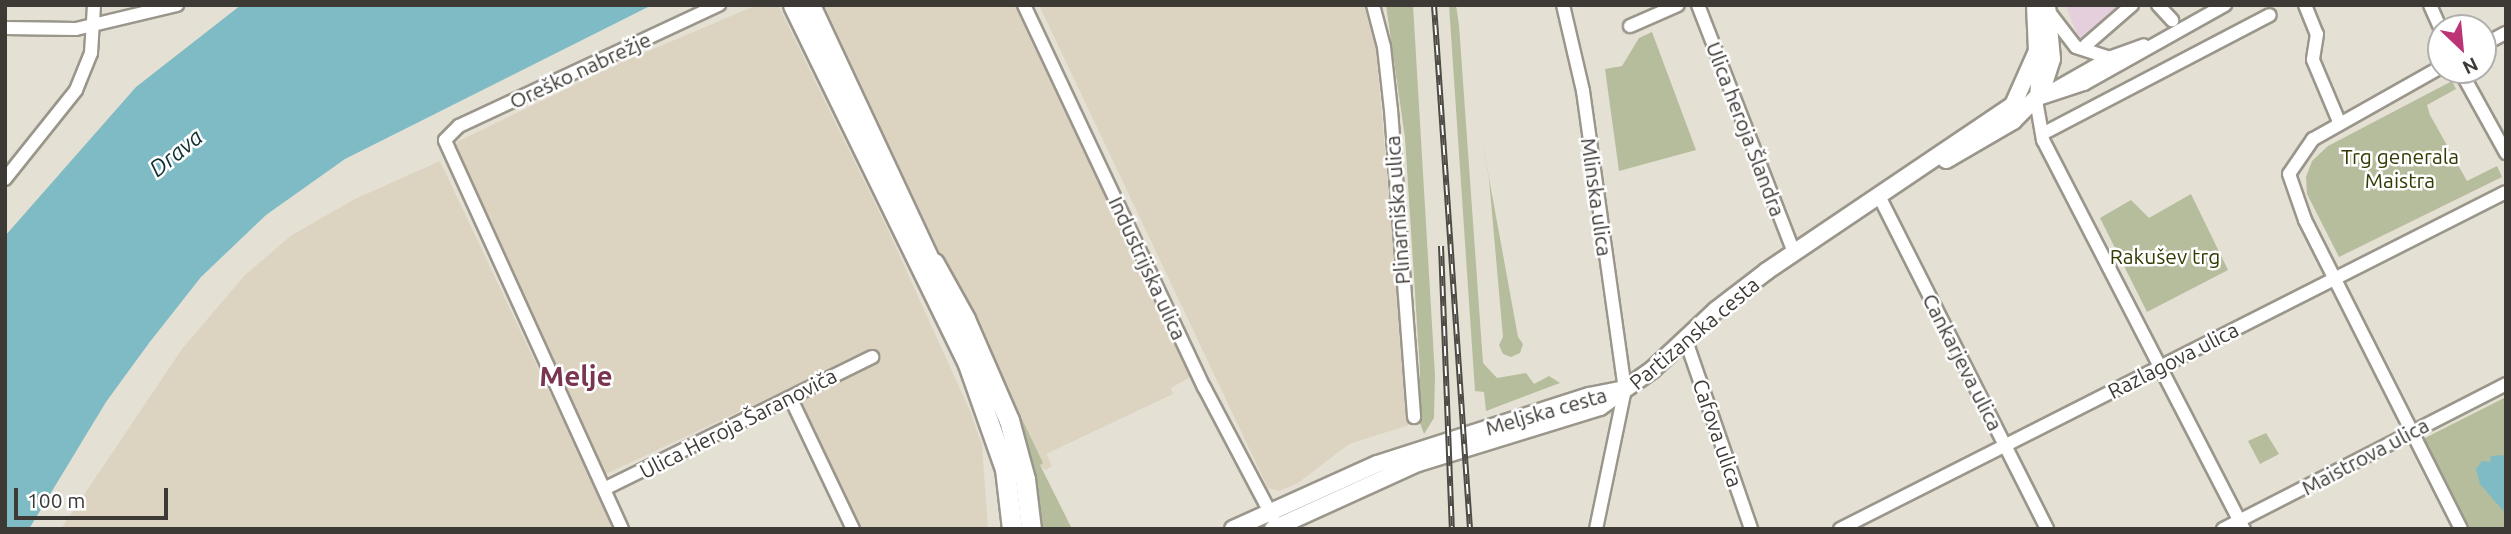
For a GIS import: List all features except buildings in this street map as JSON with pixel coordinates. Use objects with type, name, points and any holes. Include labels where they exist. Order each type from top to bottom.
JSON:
[{"type":"highway","points":[[793,5],[870,146]]},
{"type":"highway","points":[[810,5],[968,364],[993,426],[1021,528]]},
{"type":"highway","points":[[916,243],[983,431],[999,529]]},
{"type":"main road","points":[[2006,110],[2023,91],[2038,43],[2043,7]]},
{"type":"main road","points":[[2036,100],[2051,68],[2043,7]]},
{"type":"main road","name":"Partizanska cesta","points":[[1879,196],[2004,126],[2036,100]]},
{"type":"main road","name":"Partizanska cesta","points":[[1625,389],[1794,252],[2006,110]]},
{"type":"main road","name":"Meljska cesta","points":[[1233,529],[1377,464],[1589,396],[1625,389]]},
{"type":"main road","name":"Meljska cesta","points":[[1278,528],[1418,463],[1589,412],[1625,389]]},
{"type":"street","points":[[5,179],[76,90],[90,56],[94,5]]},
{"type":"street","points":[[5,28],[94,26],[177,5]]},
{"type":"street","name":"Oreško nabrežje","points":[[604,489],[445,140],[460,126],[719,5]]},
{"type":"street","name":"Industrijska ulica","points":[[1024,5],[1204,387],[1278,528]]},
{"type":"street","name":"Plinarniška ulica","points":[[1373,5],[1384,47],[1391,110],[1414,417]]},
{"type":"street","name":"Mlinska ulica","points":[[1563,5],[1583,91],[1625,389]]},
{"type":"street","points":[[1630,26],[1678,5]]},
{"type":"street","name":"Ulica heroja Šlandra","points":[[1698,5],[1794,252]]},
{"type":"street","points":[[2086,45],[2132,5]]},
{"type":"street","points":[[2158,5],[2172,20]]},
{"type":"street","name":"Partizanska cesta","points":[[2006,110],[2084,84],[2150,44],[2225,5]]},
{"type":"street","points":[[2305,5],[2317,34],[2313,60],[2340,124]]},
{"type":"street","points":[[2043,7],[2070,43],[2109,58]]},
{"type":"street","points":[[2048,131],[2270,15]]},
{"type":"street","points":[[2038,43],[2036,100],[2043,139],[2242,525]]},
{"type":"street","name":"Partizanska cesta","points":[[2036,100],[2109,58],[2150,44]]},
{"type":"street","points":[[2427,75],[2306,145],[2289,174],[2298,206],[2461,529]]},
{"type":"street","points":[[2468,84],[2506,153]]},
{"type":"street","name":"Razlagova ulica","points":[[1840,529],[2506,192]]},
{"type":"street","name":"Cankarjeva ulica","points":[[1879,196],[2047,529]]},
{"type":"street","name":"Cafova ulica","points":[[1685,338],[1751,529]]},
{"type":"street","name":"Ulica Heroja Šaranoviča","points":[[604,489],[872,357]]},
{"type":"street","name":"Maistrova ulica","points":[[2224,529],[2242,525],[2413,431],[2506,384]]},
{"type":"street","name":"Partizanska cesta","points":[[1596,529],[1625,389]]},
{"type":"street","points":[[791,399],[853,529]]},
{"type":"street","points":[[604,489],[622,529]]},
{"type":"shaded area","points":[[757,5],[778,5],[888,230],[970,411],[982,445],[988,529],[860,529],[791,387],[604,475],[453,151],[457,142],[618,64]]},
{"type":"shaded area","points":[[824,5],[1014,5],[1190,377],[1171,388],[1173,394],[1046,454],[1052,466],[1045,470],[1039,465]]},
{"type":"shaded area","points":[[1039,5],[1364,5],[1376,49],[1409,425],[1349,444],[1298,483],[1279,491],[1268,488]]},
{"type":"shaded area","points":[[2065,5],[2124,5],[2080,40]]},
{"type":"shaded area","points":[[440,161],[614,529],[61,529],[182,349],[245,275],[292,235],[355,199]]},
{"type":"green space","points":[[1386,5],[1413,5],[1435,375],[1434,418],[1424,434],[1417,415],[1420,371],[1405,138]]},
{"type":"green space","points":[[1449,5],[1456,5],[1459,25],[1483,363],[1497,378],[1526,373],[1534,384],[1549,376],[1560,383],[1486,411],[1484,392],[1475,391]]},
{"type":"green space","points":[[1652,32],[1696,150],[1619,171],[1605,69],[1622,66],[1639,38]]},
{"type":"green space","name":"Trg generala Maistra","points":[[2446,84],[2454,84],[2456,89],[2427,105],[2430,115],[2467,181],[2497,166],[2502,177],[2339,257],[2307,194],[2306,177],[2312,161],[2328,146]]},
{"type":"green space","points":[[1479,123],[1518,337],[1523,344],[1520,353],[1511,357],[1503,354],[1499,345],[1503,337],[1489,179]]},
{"type":"green space","name":"Rakušev trg","points":[[2191,194],[2228,270],[2147,312],[2100,218],[2131,200],[2149,218]]},
{"type":"green space","points":[[996,365],[1043,463],[1040,465],[1072,529],[1038,529],[992,367]]},
{"type":"green space","points":[[2506,397],[2506,529],[2467,529],[2421,440]]},
{"type":"green space","points":[[2266,433],[2279,454],[2260,464],[2248,441]]},
{"type":"water","name":"Drava","points":[[241,5],[652,5],[345,159],[266,215],[201,277],[149,343],[106,402],[29,529],[5,529],[5,236],[136,87]]},
{"type":"water","points":[[2506,455],[2506,514],[2480,484],[2476,469],[2482,461],[2490,462],[2491,456]]},
{"type":"railway","points":[[1434,5],[1470,529]]},
{"type":"railway","points":[[1441,246],[1452,529]]},
{"type":"district","name":"Melje","points":[[576,376]]}]
